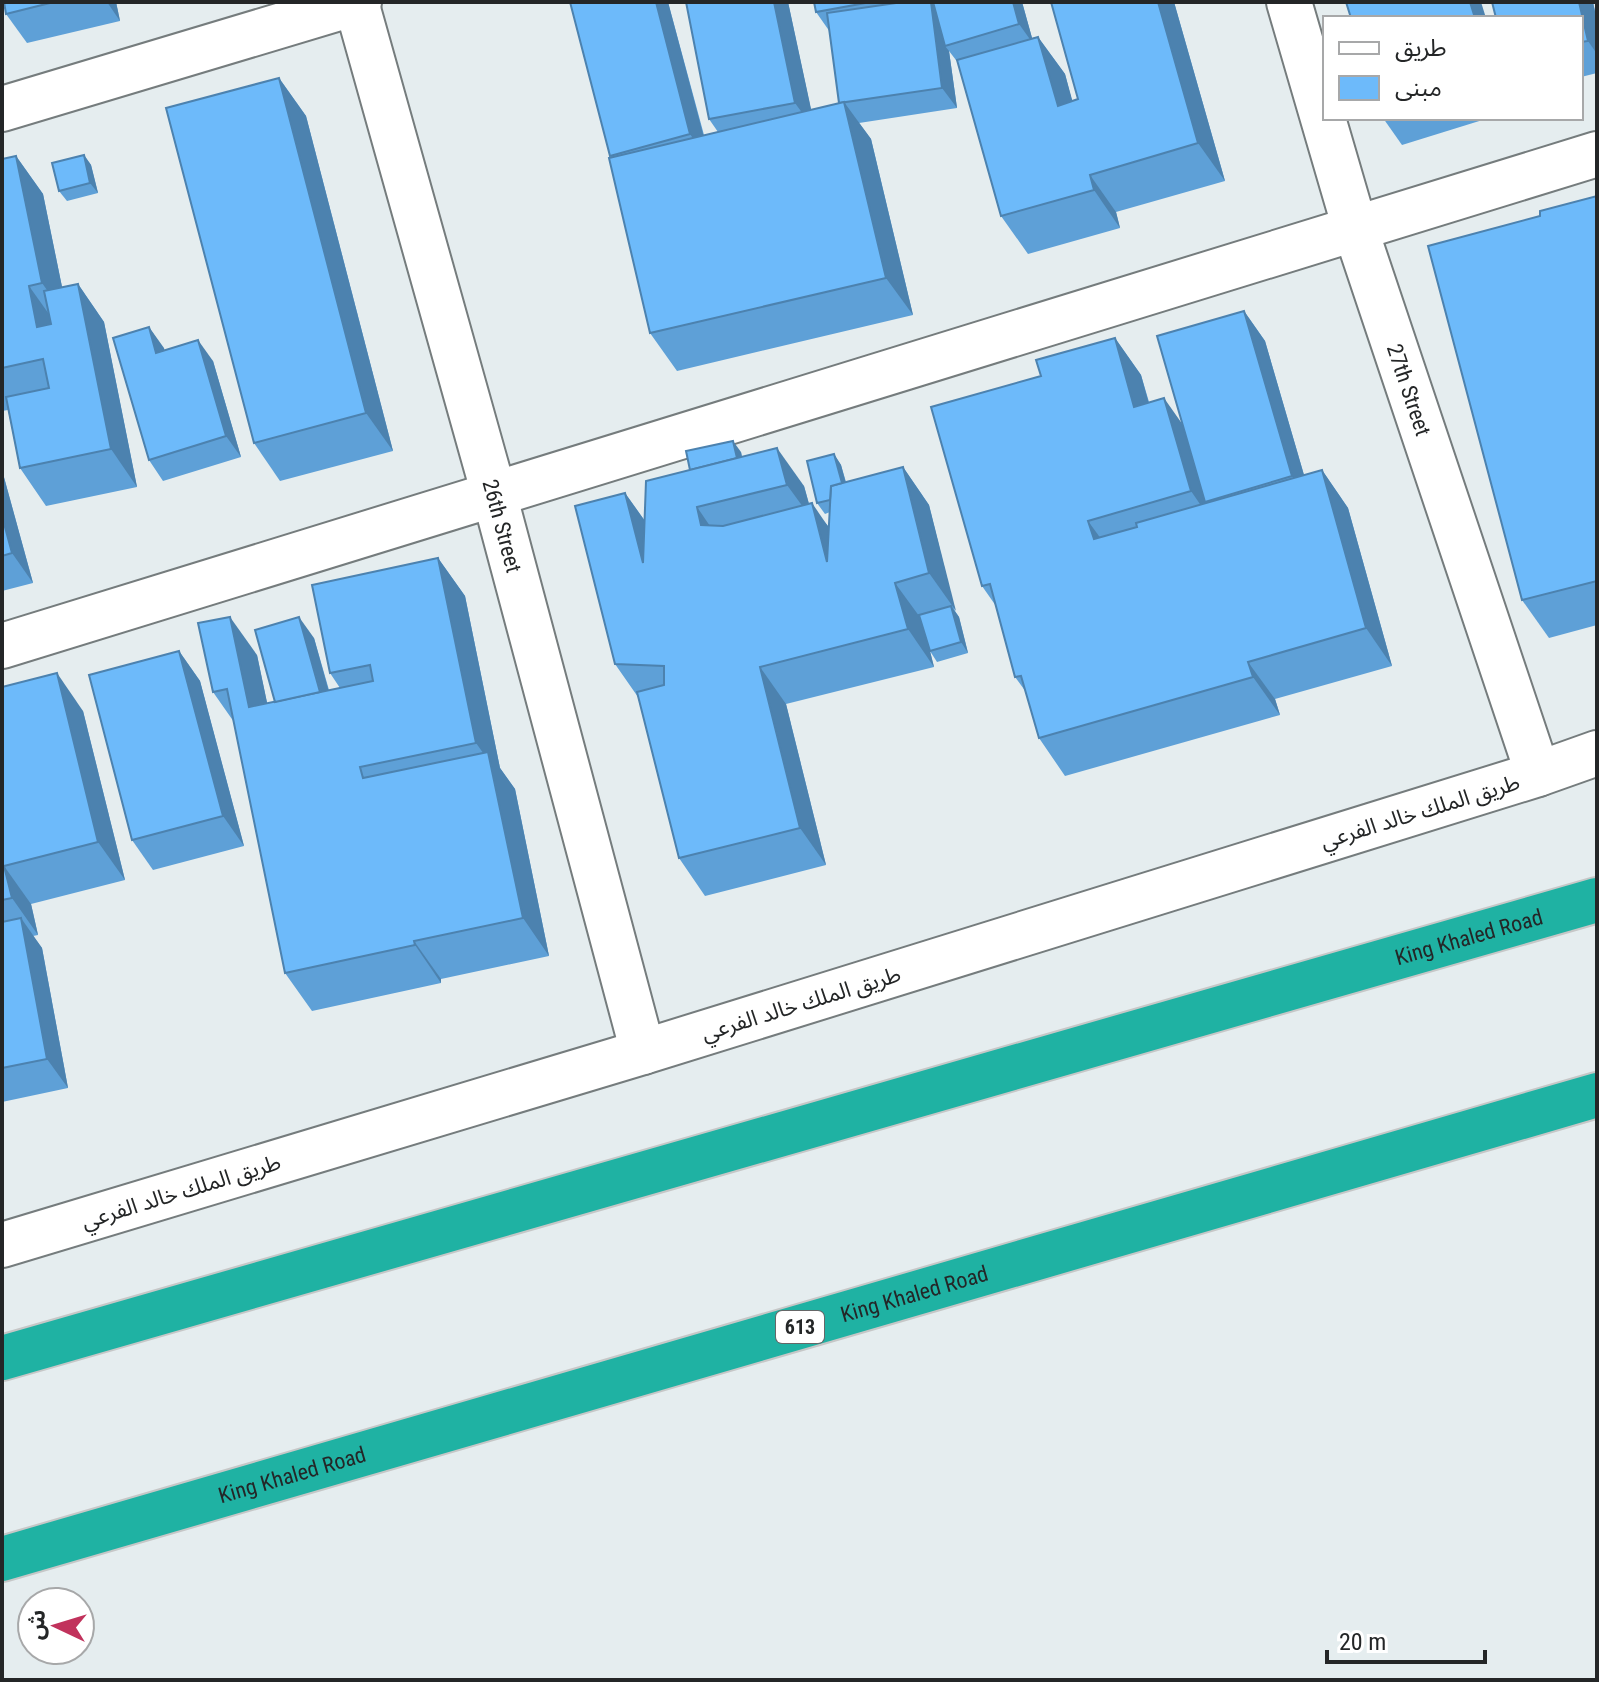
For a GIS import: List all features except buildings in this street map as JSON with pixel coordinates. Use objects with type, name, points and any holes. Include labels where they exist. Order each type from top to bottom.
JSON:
[{"type":"highway","name":"King Khaled Road","points":[[2,1358],[1597,900]]},
{"type":"highway","name":"King Khaled Road","points":[[2,1559],[1597,1095]]},
{"type":"street","points":[[2,109],[357,2]]},
{"type":"street","name":"26th Street","points":[[357,2],[494,494],[643,1052]]},
{"type":"street","name":"27th Street","points":[[1289,2],[1323,118]]},
{"type":"street","name":"27th Street","points":[[1323,120],[1355,228],[1538,774]]},
{"type":"street","points":[[2,646],[1597,154]]},
{"type":"street","name":"طريق الملك خالد الفرعي","points":[[2,1245],[643,1052],[1597,753]]}]
